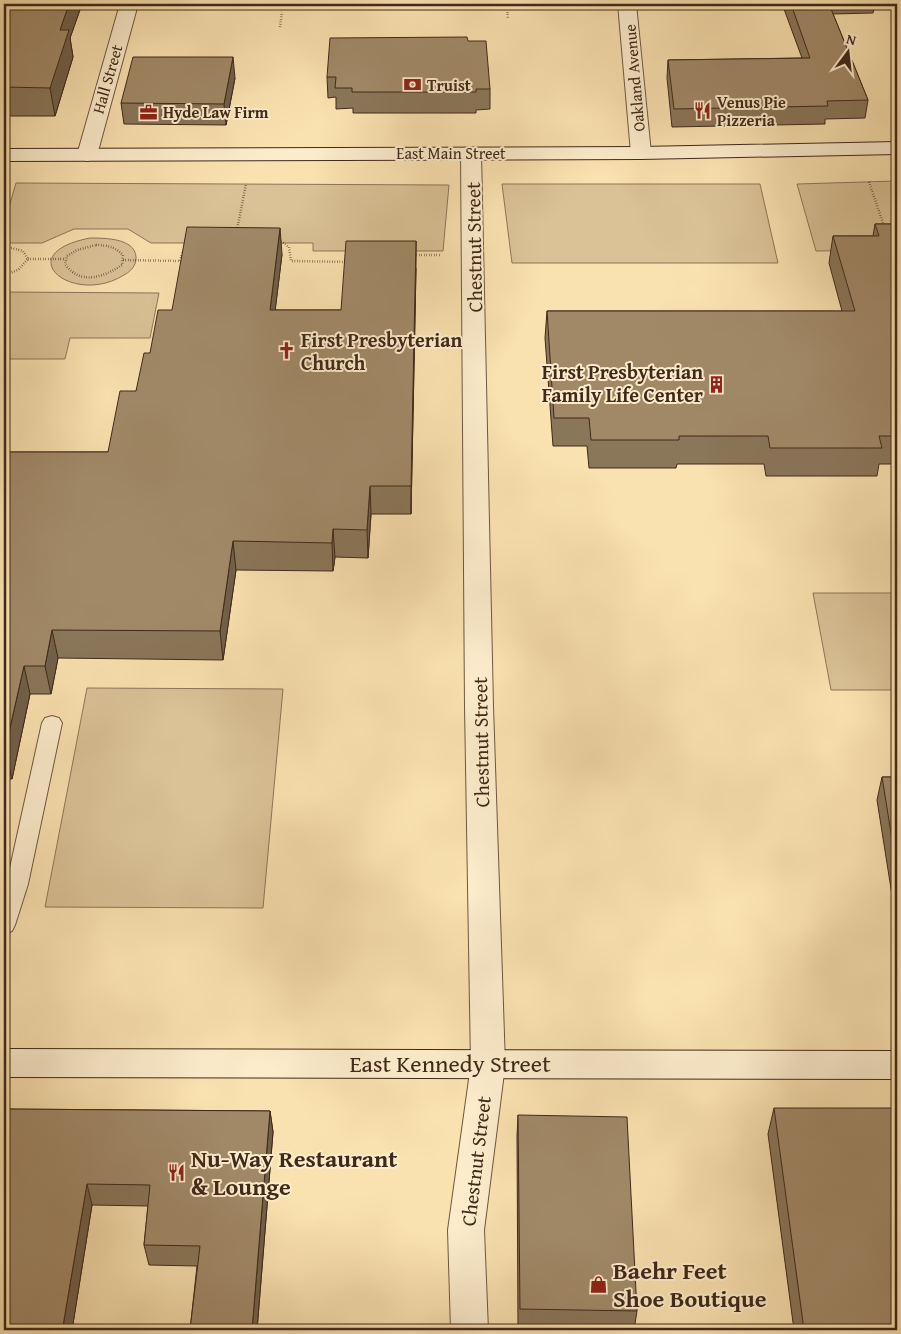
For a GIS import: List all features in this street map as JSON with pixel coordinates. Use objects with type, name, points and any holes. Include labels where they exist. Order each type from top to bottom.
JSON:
[{"type":"street","name":"Hall Street","points":[[87,154],[129,4]]},
{"type":"street","name":"Oakland Avenue","points":[[627,4],[642,153]]},
{"type":"street","name":"East Main Street","points":[[4,155],[642,153],[897,148]]},
{"type":"street","name":"Chestnut Street","points":[[469,1330],[466,1230],[488,1065],[471,153]]},
{"type":"street","name":"East Kennedy Street","points":[[4,1063],[897,1065]]},
{"type":"lane","points":[[4,925],[18,884],[52,723]]},
{"type":"path","points":[[507,7],[508,19]]},
{"type":"path","points":[[280,27],[282,12]]},
{"type":"path","points":[[869,182],[887,233]]},
{"type":"path","points":[[236,235],[246,184]]},
{"type":"path","points":[[277,239],[289,247],[290,261],[353,262]]},
{"type":"path","points":[[96,245],[113,247],[123,255],[122,265],[109,274],[90,278],[72,274],[64,265],[65,259],[76,249],[96,245]]},
{"type":"path","points":[[4,246],[23,251],[28,259]]},
{"type":"path","points":[[123,260],[180,261],[184,248]]},
{"type":"path","points":[[405,256],[449,255]]},
{"type":"path","points":[[28,259],[65,259]]},
{"type":"path","points":[[4,275],[14,273],[22,268],[28,259]]},
{"type":"shaded area","points":[[897,181],[897,250],[816,251],[797,184]]},
{"type":"shaded area","points":[[16,183],[449,185],[443,251],[313,251],[313,243],[151,243],[128,229],[74,229],[42,243],[4,243],[4,224]]},
{"type":"shaded area","points":[[502,184],[760,184],[778,263],[512,263]]},
{"type":"shaded area","points":[[90,238],[118,240],[130,246],[136,257],[133,268],[124,275],[105,283],[86,285],[69,282],[57,274],[51,265],[54,255],[66,245]]},
{"type":"shaded area","points":[[4,292],[159,293],[150,338],[70,338],[65,359],[4,359]]},
{"type":"shaded area","points":[[813,593],[897,593],[897,690],[831,690]]},
{"type":"shaded area","points":[[87,688],[283,689],[263,908],[45,907]]},
{"type":"building","points":[[4,4],[69,4],[60,30],[69,30],[50,88],[4,87]]},
{"type":"building","points":[[791,4],[829,4],[868,100],[827,101],[828,106],[674,109],[668,60],[810,58]]},
{"type":"building","points":[[467,37],[468,41],[486,41],[490,89],[476,89],[476,92],[352,92],[352,88],[335,88],[336,77],[327,77],[330,38]]},
{"type":"building","points":[[133,57],[233,57],[224,104],[121,103]]},
{"type":"building","name":"First Presbyterian Family Life Center","points":[[875,224],[897,224],[897,368],[894,368],[897,381],[897,436],[879,436],[882,448],[770,448],[768,436],[679,436],[679,440],[591,440],[589,418],[554,418],[547,311],[855,311],[833,236],[879,236]]},
{"type":"building","points":[[187,227],[280,228],[270,310],[341,310],[346,241],[416,241],[411,486],[370,486],[367,530],[333,529],[332,543],[233,541],[220,631],[52,630],[45,666],[24,666],[4,750],[4,452],[108,452],[120,391],[136,391],[144,353],[150,353],[158,310],[172,310]]},
{"type":"building","points":[[882,777],[897,777],[897,870]]},
{"type":"building","points":[[774,1108],[897,1108],[897,1330],[804,1330]]},
{"type":"building","points":[[4,1109],[270,1111],[252,1330],[190,1330],[200,1246],[144,1245],[150,1185],[87,1184],[63,1326],[4,1325]]},
{"type":"building","points":[[518,1115],[627,1117],[637,1311],[520,1309]]},
{"type":"place","name":"Truist","points":[[413,85]]},
{"type":"place","name":"Venus Pie Pizzeria","points":[[703,111]]},
{"type":"place","name":"Hyde Law Firm","points":[[149,112]]},
{"type":"place","name":"First Presbyterian Church","points":[[287,351]]},
{"type":"place","name":"First Presbyterian Family Life Center","points":[[717,384]]},
{"type":"place","name":"Nu-Way Restaurant & Lounge","points":[[177,1173]]},
{"type":"place","name":"Baehr Feet Shoe Boutique","points":[[599,1285]]}]
